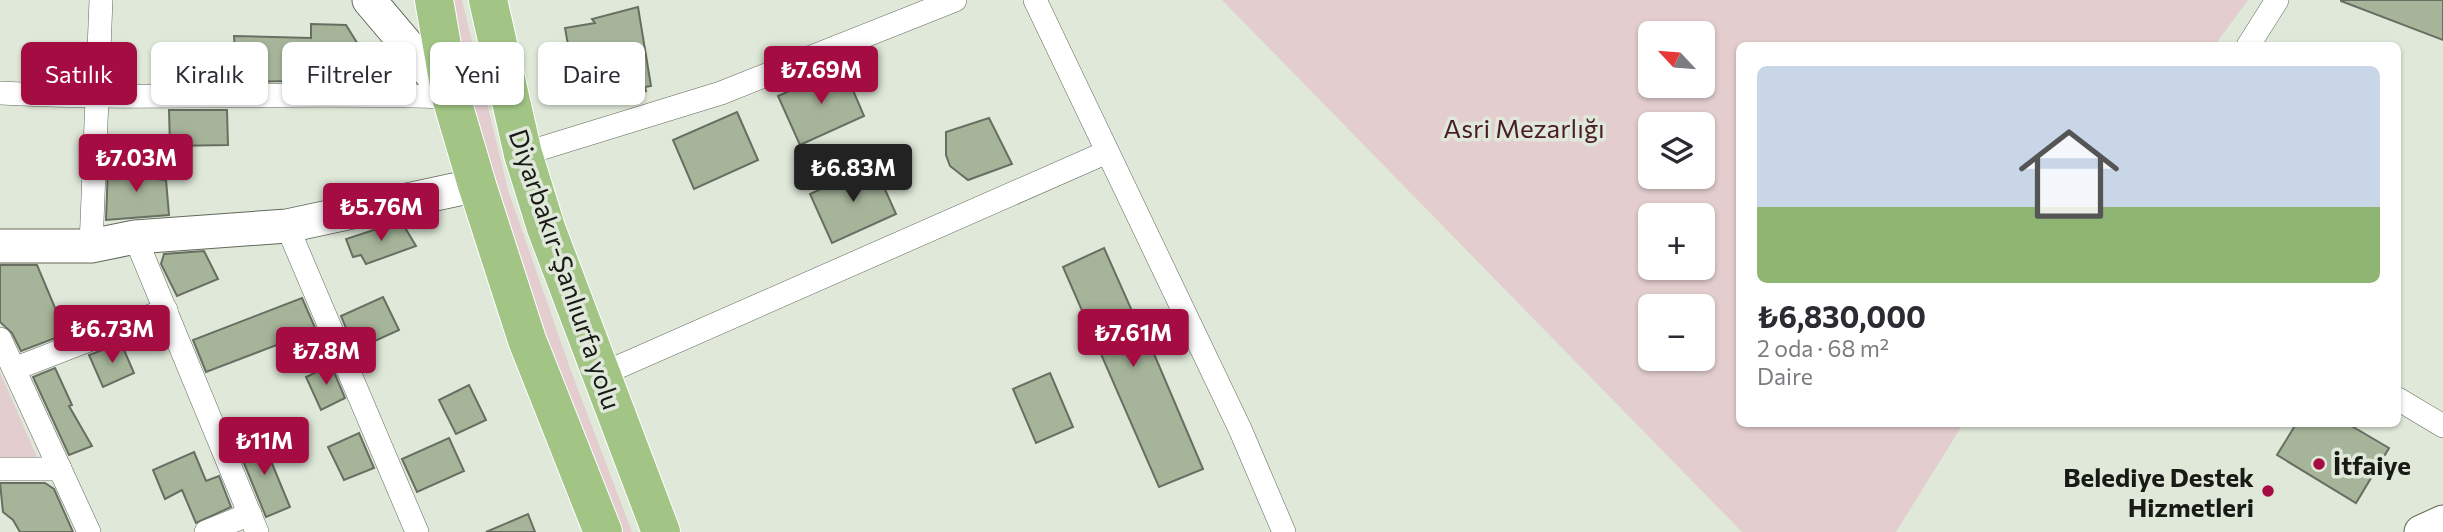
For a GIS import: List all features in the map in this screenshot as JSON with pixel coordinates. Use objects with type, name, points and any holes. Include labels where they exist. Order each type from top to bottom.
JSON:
[{"type":"highway","name":"Diyarbakır-Şanlıurfa yolu","points":[[434,0],[442,42]]},
{"type":"highway","name":"Diyarbakır-Şanlıurfa yolu","points":[[488,0],[523,154],[546,228],[661,532]]},
{"type":"highway","name":"Diyarbakır-Şanlıurfa yolu","points":[[454,105],[527,340],[603,532]]},
{"type":"street","points":[[99,42],[101,0]]},
{"type":"street","points":[[369,0],[430,71]]},
{"type":"street","points":[[523,154],[720,93],[955,0]]},
{"type":"street","points":[[1035,0],[1240,429],[1284,532]]},
{"type":"street","points":[[2251,42],[2277,0]]},
{"type":"street","points":[[0,93],[21,94]]},
{"type":"street","points":[[137,98],[430,96]]},
{"type":"street","points":[[91,246],[96,105]]},
{"type":"street","points":[[600,375],[1107,152]]},
{"type":"street","points":[[0,246],[91,246],[135,237],[287,226],[477,185]]},
{"type":"street","points":[[287,226],[417,532]]},
{"type":"street","points":[[135,237],[253,523],[206,532]]},
{"type":"street","points":[[14,369],[166,310]]},
{"type":"street","points":[[0,339],[89,532]]},
{"type":"street","points":[[2401,401],[2443,426]]},
{"type":"street","points":[[0,469],[60,469]]},
{"type":"street","points":[[2421,532],[2443,522]]},
{"type":"green space","points":[[445,0],[462,0],[472,42],[456,42]]},
{"type":"green space","name":"Asri Mezarlığı","points":[[1222,0],[2248,0],[2217,42],[1736,42],[1736,427],[1961,427],[1896,532],[1742,532]]},
{"type":"green space","points":[[473,105],[487,105],[508,190],[571,371],[632,532],[618,532],[505,226]]},
{"type":"green space","points":[[0,372],[37,457],[0,457]]},
{"type":"building","points":[[2443,0],[2443,40],[2341,1]]},
{"type":"building","points":[[638,7],[644,42],[568,42],[565,28],[595,23],[592,19]]},
{"type":"building","points":[[311,24],[346,25],[357,42],[282,42],[282,81],[268,81],[268,42],[234,42],[234,36],[311,38]]},
{"type":"building","points":[[645,50],[651,86],[645,87]]},
{"type":"building","points":[[843,67],[864,116],[800,145],[778,96]]},
{"type":"building","points":[[169,110],[227,110],[228,145],[170,146]]},
{"type":"building","points":[[737,112],[758,160],[694,189],[673,140]]},
{"type":"building","points":[[989,118],[1012,164],[968,180],[950,166],[946,155],[946,132]]},
{"type":"building","points":[[874,165],[896,214],[832,243],[810,194]]},
{"type":"building","points":[[155,167],[157,179],[166,180],[169,215],[106,220],[108,168]]},
{"type":"building","points":[[401,221],[416,246],[366,264],[361,255],[353,257],[346,239]]},
{"type":"building","points":[[1104,248],[1140,329],[1143,328],[1203,469],[1159,487],[1063,267]]},
{"type":"building","points":[[204,251],[218,279],[177,296],[161,264],[164,254]]},
{"type":"building","points":[[0,265],[37,265],[66,334],[21,351],[12,333],[0,322]]},
{"type":"building","points":[[383,297],[399,330],[355,350],[341,316]]},
{"type":"building","points":[[302,298],[316,330],[206,372],[193,340]]},
{"type":"building","points":[[121,343],[134,373],[103,387],[89,355]]},
{"type":"building","points":[[331,365],[345,398],[321,410],[306,377]]},
{"type":"building","points":[[55,368],[72,405],[69,406],[92,446],[69,455],[33,377]]},
{"type":"building","points":[[1050,373],[1073,427],[1036,443],[1013,389]]},
{"type":"building","points":[[469,385],[486,420],[456,434],[439,400]]},
{"type":"building","points":[[2294,427],[2353,427],[2389,448],[2356,503],[2277,455]]},
{"type":"building","points":[[359,433],[374,468],[344,480],[328,447]]},
{"type":"building","points":[[261,437],[290,507],[266,517],[237,446]]},
{"type":"building","points":[[449,438],[464,471],[417,492],[402,459]]},
{"type":"building","points":[[194,452],[206,481],[219,476],[231,507],[196,523],[182,490],[165,499],[153,470]]},
{"type":"building","points":[[0,483],[45,483],[54,489],[73,532],[20,532],[13,520],[3,512]]},
{"type":"building","points":[[528,514],[535,532],[486,532]]},
{"type":"place","name":"İtfaiye","points":[[2319,464]]},
{"type":"place","name":"Belediye Destek Hizmetleri","points":[[2268,491]]}]
